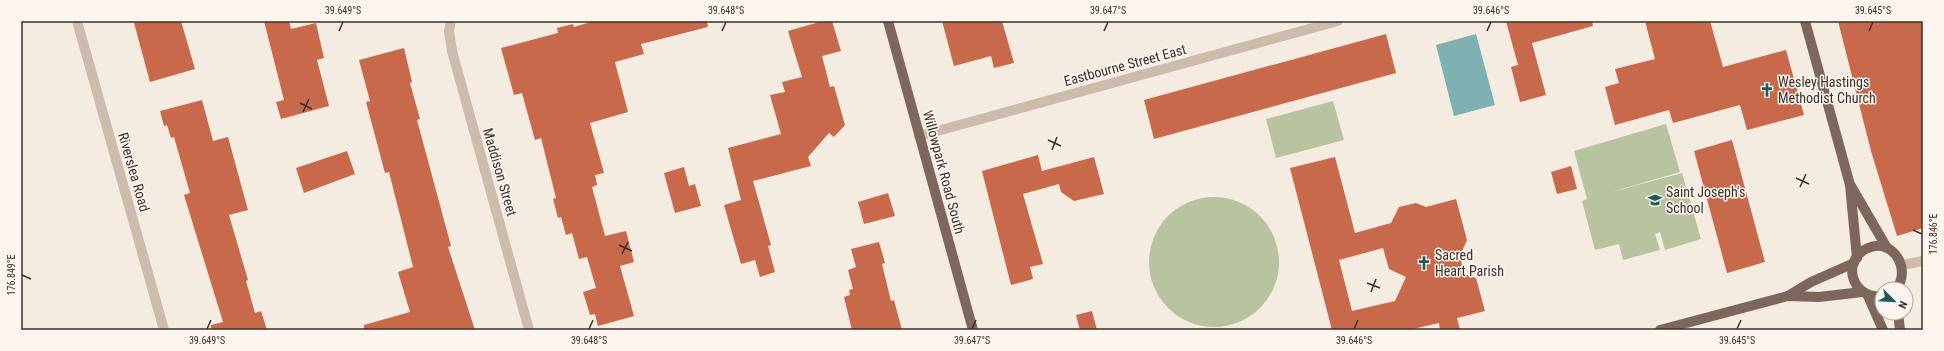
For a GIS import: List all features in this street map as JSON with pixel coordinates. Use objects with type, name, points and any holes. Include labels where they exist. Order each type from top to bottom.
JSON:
[{"type":"main road","name":"Willowpark Road South","points":[[888,21],[972,330]]},
{"type":"main road","points":[[1805,21],[1850,185],[1855,260],[1853,280],[1865,294],[1883,330]]},
{"type":"main road","points":[[1850,185],[1863,204],[1887,248]]},
{"type":"main road","points":[[1660,330],[1788,296],[1811,282],[1855,260],[1869,248],[1887,248],[1894,252],[1902,265],[1901,281]]},
{"type":"main road","points":[[1788,296],[1818,297],[1865,294],[1874,295]]},
{"type":"street","name":"Riverslea Road","points":[[77,21],[164,330]]},
{"type":"street","name":"Maddison Street","points":[[451,21],[449,31],[452,51],[529,330]]},
{"type":"street","name":"Eastbourne Street East","points":[[919,136],[1338,21]]},
{"type":"street","points":[[1902,265],[1923,261]]},
{"type":"green space","points":[[1333,101],[1344,140],[1276,158],[1266,119]]},
{"type":"green space","points":[[1666,124],[1680,172],[1608,193],[1682,173],[1701,239],[1665,250],[1660,232],[1655,234],[1660,250],[1623,260],[1619,244],[1595,250],[1582,201],[1587,199],[1574,151]]},
{"type":"green space","points":[[1220,197],[1233,199],[1245,204],[1260,216],[1272,231],[1277,243],[1279,262],[1277,281],[1272,293],[1260,308],[1245,320],[1233,325],[1208,327],[1195,325],[1183,320],[1168,308],[1156,293],[1151,281],[1149,256],[1151,243],[1156,231],[1168,216],[1183,204],[1195,199]]},
{"type":"water","points":[[1476,34],[1495,105],[1454,116],[1436,45]]},
{"type":"building","points":[[143,21],[181,21],[195,69],[150,82],[134,23]]},
{"type":"building","points":[[264,21],[289,21],[291,29],[316,23],[324,58],[317,60],[329,106],[281,119],[276,102],[284,100]]},
{"type":"building","points":[[594,21],[707,21],[708,27],[641,44],[644,54],[615,62],[628,112],[590,123],[604,173],[595,175],[597,185],[592,187],[605,236],[626,231],[634,262],[620,266],[634,316],[598,326],[595,314],[590,315],[583,292],[596,288],[587,257],[579,259],[572,233],[566,235],[561,217],[558,218],[553,199],[556,198],[541,138],[535,140],[522,93],[514,95],[501,48],[558,33],[557,28],[573,24],[574,27]]},
{"type":"building","points":[[823,21],[832,21],[841,51],[822,56],[830,87],[834,86],[845,125],[834,137],[829,133],[808,157],[811,166],[753,181],[771,245],[768,246],[775,272],[760,277],[755,260],[741,264],[724,205],[741,200],[728,148],[781,134],[770,95],[785,92],[782,82],[802,77],[788,31]]},
{"type":"building","points":[[942,21],[1002,21],[1014,63],[994,68],[991,56],[954,66]]},
{"type":"building","points":[[1506,21],[1592,21],[1593,26],[1532,43],[1546,95],[1520,102],[1511,67],[1518,65]]},
{"type":"building","points":[[1645,21],[1710,21],[1723,67],[1786,50],[1804,115],[1747,130],[1740,105],[1673,123],[1669,110],[1615,125],[1605,87],[1619,83],[1615,69],[1655,59]]},
{"type":"building","points":[[1838,21],[1923,21],[1923,228],[1897,236],[1871,151]]},
{"type":"building","points":[[1386,34],[1396,73],[1154,139],[1144,100]]},
{"type":"building","points":[[404,48],[412,82],[410,83],[420,119],[417,120],[451,246],[448,247],[475,330],[364,330],[364,325],[410,312],[398,272],[413,267],[389,172],[385,173],[366,102],[370,101],[359,60]]},
{"type":"building","points":[[202,100],[213,141],[228,137],[248,210],[229,215],[248,280],[246,281],[255,313],[261,311],[267,330],[211,330],[211,325],[223,322],[184,195],[190,193],[174,137],[171,138],[167,125],[164,126],[160,111]]},
{"type":"building","points":[[1732,140],[1765,262],[1727,273],[1694,151]]},
{"type":"building","points":[[347,151],[355,174],[304,193],[296,168]]},
{"type":"building","points":[[1038,155],[1042,171],[1094,157],[1104,194],[1074,201],[1061,192],[1059,184],[1023,194],[1043,264],[1030,267],[1033,279],[1011,285],[982,171]]},
{"type":"building","points":[[1335,157],[1355,233],[1391,223],[1399,207],[1416,203],[1426,207],[1456,199],[1467,240],[1460,256],[1464,274],[1476,278],[1485,311],[1457,318],[1460,330],[1440,330],[1439,323],[1409,330],[1332,330],[1290,168]],"holes":[[[1383,248],[1389,269],[1406,277],[1395,301],[1352,311],[1339,260]]]},
{"type":"building","points":[[1571,166],[1577,189],[1557,194],[1551,172]]},
{"type":"building","points":[[684,167],[689,186],[695,184],[701,206],[675,213],[664,173]]},
{"type":"building","points":[[888,193],[895,216],[864,224],[858,202]]},
{"type":"building","points":[[879,242],[885,263],[882,264],[891,301],[894,300],[902,330],[852,330],[844,297],[850,295],[849,290],[853,289],[848,270],[856,267],[851,249]]},
{"type":"building","points":[[1092,311],[1097,330],[1080,330],[1076,315]]},
{"type":"place","name":"Wesley Hastings Methodist Church","points":[[1767,90]]},
{"type":"place","name":"Saint Joseph's School","points":[[1655,200]]},
{"type":"place","name":"Sacred Heart Parish","points":[[1424,263]]}]
